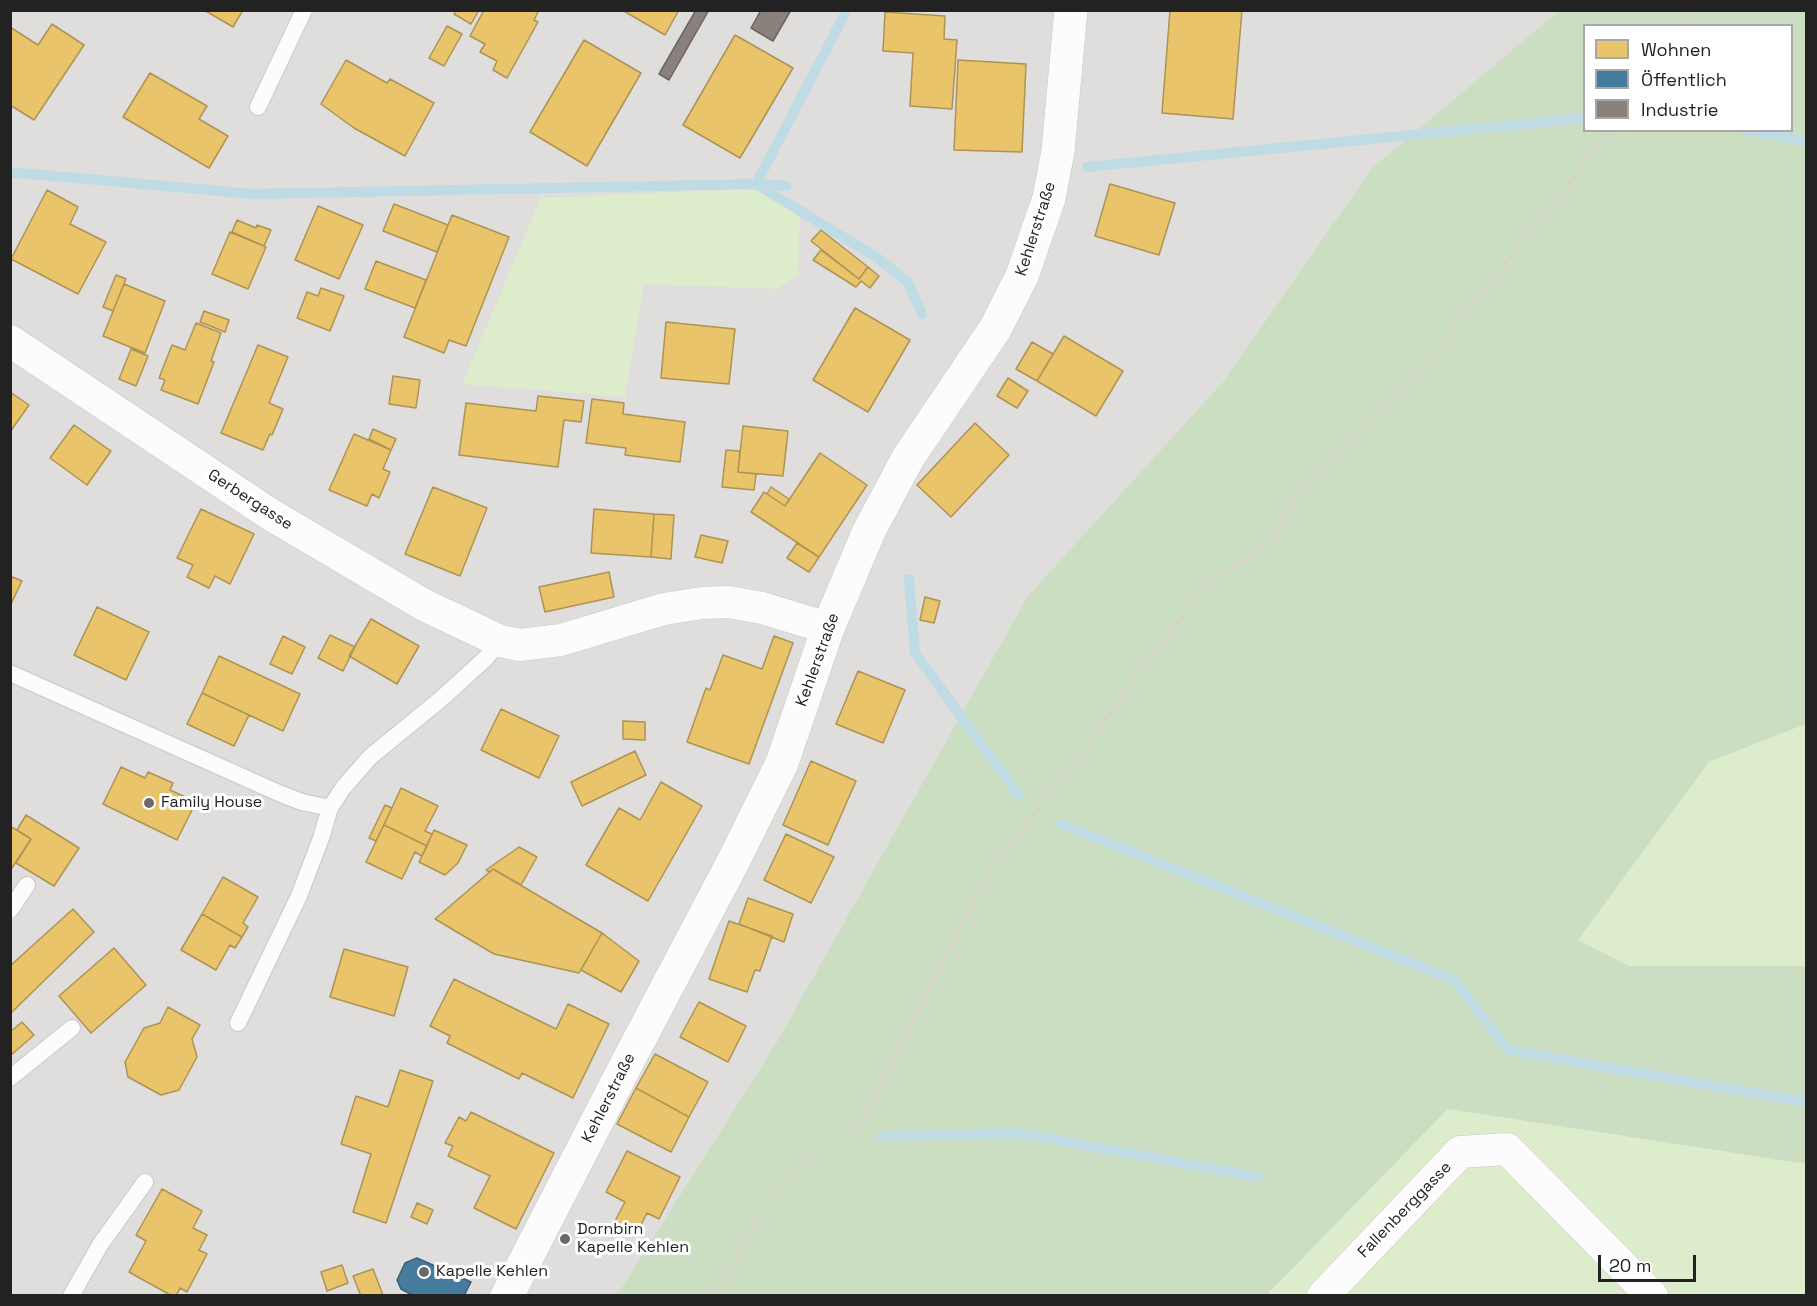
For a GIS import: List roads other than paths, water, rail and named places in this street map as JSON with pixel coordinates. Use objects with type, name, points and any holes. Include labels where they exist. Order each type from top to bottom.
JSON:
[{"type":"street","name":"Kehlerstraße","points":[[507,1296],[621,1073],[733,862],[782,763],[828,628],[869,531],[908,458],[995,329],[1022,276],[1049,198],[1058,151],[1071,10]]},
{"type":"street","name":"Gerbergasse","points":[[10,341],[268,513],[424,606],[500,641],[520,645],[561,640],[664,609],[702,603],[729,602],[762,608],[828,628]]},
{"type":"street","name":"Fallenberggasse","points":[[1323,1296],[1460,1152],[1507,1149],[1652,1296]]},
{"type":"lane","points":[[258,107],[304,10]]},
{"type":"lane","points":[[238,1023],[299,896],[330,808],[343,788],[370,757],[441,699],[486,658],[500,641]]},
{"type":"lane","points":[[10,673],[280,794],[330,808]]},
{"type":"lane","points":[[10,910],[27,885]]},
{"type":"lane","points":[[10,1078],[72,1028]]},
{"type":"lane","points":[[70,1296],[100,1245],[145,1182]]},
{"type":"waterway","points":[[847,10],[756,184],[876,257],[908,282],[922,314]]},
{"type":"waterway","points":[[1087,167],[1583,118]]},
{"type":"waterway","points":[[1757,132],[1806,141]]},
{"type":"waterway","points":[[10,173],[253,194],[756,184],[787,186]]},
{"type":"waterway","points":[[909,579],[915,653],[1019,796]]},
{"type":"waterway","points":[[1061,824],[1454,980],[1508,1050],[1806,1102]]},
{"type":"waterway","points":[[881,1136],[1019,1133],[1258,1177]]},
{"type":"place","name":"Family House","points":[[149,803]]},
{"type":"place","name":"Dornbirn Kapelle Kehlen","points":[[565,1239]]},
{"type":"place","name":"Kapelle Kehlen","points":[[424,1272]]}]
